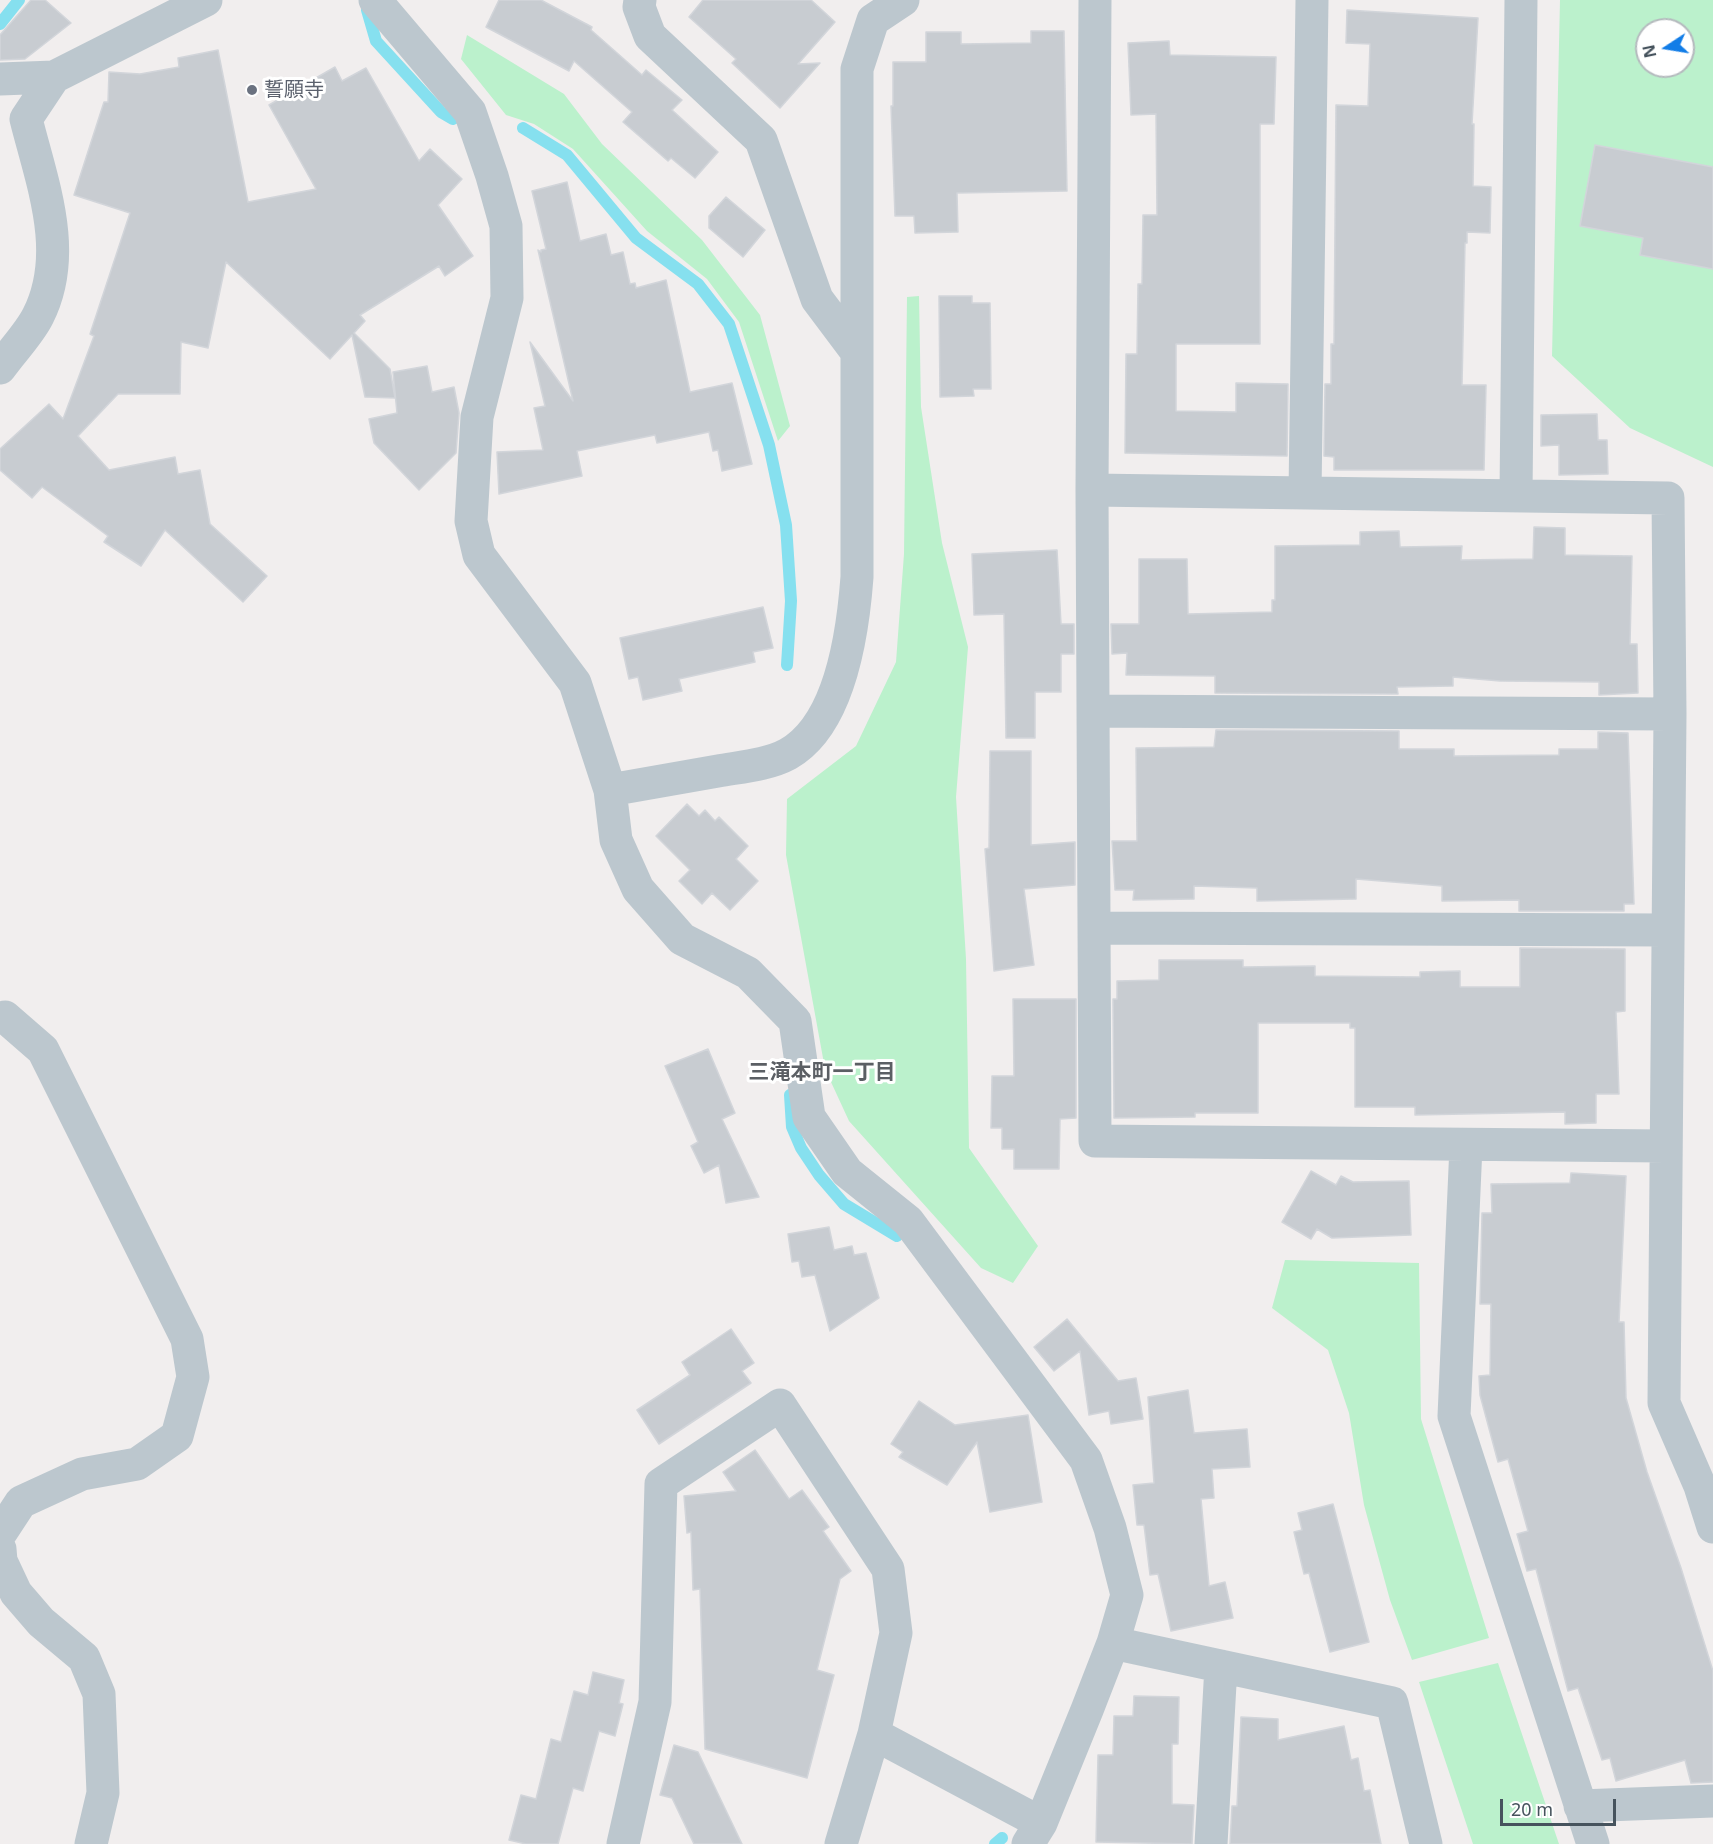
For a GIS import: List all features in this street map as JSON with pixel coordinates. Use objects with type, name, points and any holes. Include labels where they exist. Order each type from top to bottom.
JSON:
[{"type":"street","points":[[0,368],[38,317],[52,279],[52,223],[13,119],[54,77],[206,0]]},
{"type":"street","points":[[375,0],[470,112],[492,176],[506,226],[507,298],[477,417],[471,521],[479,555],[575,684],[610,790],[616,840],[638,889],[682,939],[748,973],[795,1021],[809,1117],[847,1172],[908,1221],[937,1263],[1028,1378],[1086,1460],[1110,1528],[1127,1595],[1113,1643],[1034,1833],[874,1734]]},
{"type":"street","points":[[640,0],[639,7],[650,36],[761,140],[817,299],[856,351]]},
{"type":"street","points":[[610,790],[749,766],[788,753],[816,728],[833,695],[846,660],[854,619],[856,577],[858,69],[873,20],[903,0]]},
{"type":"street","points":[[1095,0],[1092,490],[1095,1141],[1665,1146]]},
{"type":"street","points":[[1305,493],[1312,0]]},
{"type":"street","points":[[1516,495],[1521,0]]},
{"type":"street","points":[[0,79],[54,77]]},
{"type":"street","points":[[1092,490],[1668,498],[1670,714],[1664,1403],[1700,1486],[1713,1527]]},
{"type":"street","points":[[1093,711],[1670,714]]},
{"type":"street","points":[[1095,928],[1668,930]]},
{"type":"street","points":[[0,1018],[4,1017],[43,1050],[187,1339],[193,1377],[177,1436],[137,1464],[82,1474],[21,1502],[0,1534]]},
{"type":"street","points":[[1466,1146],[1454,1416],[1593,1844]]},
{"type":"street","points":[[623,1844],[655,1702],[661,1484],[780,1405],[888,1569],[896,1633],[874,1734],[841,1844]]},
{"type":"street","points":[[0,1549],[1,1561],[16,1593],[41,1622],[84,1658],[99,1694],[103,1793],[91,1844]]},
{"type":"street","points":[[1113,1643],[1392,1703],[1426,1844]]},
{"type":"street","points":[[1211,1844],[1221,1666]]},
{"type":"street","points":[[1580,1806],[1713,1801]]},
{"type":"green space","points":[[1560,0],[1713,0],[1713,467],[1630,428],[1552,356]]},
{"type":"green space","points":[[467,35],[564,94],[602,144],[702,240],[760,315],[790,426],[778,441],[739,322],[707,279],[647,231],[573,149],[534,124],[506,115],[461,59]]},
{"type":"green space","points":[[919,296],[921,407],[942,543],[968,647],[956,797],[966,959],[969,1148],[1038,1246],[1013,1283],[981,1268],[849,1121],[825,1069],[786,855],[787,799],[856,746],[896,662],[904,554],[907,297]]},
{"type":"green space","points":[[1285,1260],[1419,1263],[1421,1419],[1489,1638],[1412,1660],[1390,1600],[1364,1505],[1349,1413],[1328,1350],[1272,1308]]},
{"type":"green space","points":[[1498,1663],[1559,1844],[1473,1844],[1419,1682]]},
{"type":"building","points":[[31,0],[45,0],[71,23],[25,59],[0,60],[0,35]]},
{"type":"building","points":[[499,0],[541,0],[592,27],[591,30],[642,75],[646,70],[682,100],[672,110],[718,152],[695,178],[671,158],[668,161],[623,122],[632,112],[574,61],[569,71],[486,27]]},
{"type":"building","points":[[703,0],[811,0],[835,22],[798,64],[820,63],[780,108],[732,63],[736,59],[689,17]]},
{"type":"building","points":[[1347,10],[1478,18],[1472,124],[1474,124],[1473,186],[1491,187],[1490,233],[1467,232],[1462,385],[1486,385],[1484,470],[1334,470],[1334,457],[1324,456],[1325,384],[1331,384],[1331,344],[1334,344],[1336,105],[1368,106],[1370,44],[1346,43]]},
{"type":"building","points":[[1031,31],[1064,31],[1067,191],[957,193],[958,232],[915,233],[914,216],[895,216],[891,106],[893,106],[893,62],[926,62],[926,32],[961,32],[961,44],[1031,43]]},
{"type":"building","points":[[1169,41],[1170,55],[1276,57],[1274,124],[1260,124],[1260,344],[1176,344],[1176,411],[1236,412],[1236,383],[1288,384],[1287,456],[1125,453],[1126,354],[1137,354],[1138,284],[1142,284],[1143,215],[1157,215],[1156,114],[1131,115],[1128,43]]},
{"type":"building","points":[[218,50],[248,202],[316,189],[269,105],[335,67],[342,81],[366,68],[419,161],[430,149],[462,179],[438,205],[473,256],[445,276],[439,266],[360,315],[365,321],[354,333],[390,369],[395,398],[365,397],[352,335],[330,359],[226,262],[208,348],[181,342],[180,394],[118,394],[78,436],[109,470],[175,457],[178,474],[200,470],[210,524],[267,576],[243,602],[165,530],[141,566],[104,542],[108,536],[42,487],[32,498],[0,470],[0,449],[49,404],[63,419],[94,336],[90,334],[130,213],[74,195],[104,102],[108,102],[109,72],[140,74],[179,67],[178,58]]},
{"type":"building","points":[[1595,145],[1713,167],[1713,269],[1640,255],[1643,238],[1580,226]]},
{"type":"building","points":[[567,182],[580,241],[606,234],[611,255],[623,252],[630,284],[635,283],[636,288],[666,280],[690,392],[732,383],[752,464],[722,471],[718,450],[713,451],[709,432],[657,443],[655,435],[577,451],[582,476],[499,494],[497,452],[543,450],[534,408],[545,406],[530,342],[573,401],[538,250],[541,252],[546,249],[532,191]]},
{"type":"building","points":[[726,197],[765,230],[743,257],[709,228],[709,216]]},
{"type":"building","points":[[939,296],[972,296],[972,303],[990,303],[991,389],[973,389],[974,396],[940,397]]},
{"type":"building","points":[[427,366],[432,392],[454,387],[459,413],[456,453],[419,490],[374,443],[369,419],[397,413],[393,372]]},
{"type":"building","points":[[1597,414],[1598,440],[1607,440],[1608,474],[1559,475],[1559,445],[1541,446],[1541,415]]},
{"type":"building","points":[[1534,527],[1565,528],[1565,555],[1632,556],[1630,644],[1637,644],[1638,693],[1599,695],[1599,682],[1500,681],[1453,677],[1453,686],[1397,687],[1398,694],[1215,693],[1215,676],[1126,675],[1127,653],[1112,654],[1111,624],[1139,624],[1139,559],[1187,559],[1188,614],[1272,612],[1272,600],[1275,600],[1275,546],[1360,545],[1360,532],[1399,531],[1400,547],[1462,546],[1461,560],[1533,559]]},
{"type":"building","points":[[1057,550],[1061,624],[1074,624],[1074,654],[1061,654],[1061,692],[1035,692],[1035,738],[1006,738],[1004,614],[974,615],[972,554]]},
{"type":"building","points":[[763,607],[773,648],[753,652],[755,662],[679,679],[682,691],[643,700],[638,677],[629,679],[620,638]]},
{"type":"building","points":[[1216,730],[1399,731],[1399,749],[1454,749],[1454,756],[1559,755],[1559,749],[1598,749],[1598,732],[1628,733],[1634,904],[1624,904],[1624,911],[1519,911],[1519,900],[1442,901],[1442,886],[1356,879],[1356,899],[1257,901],[1257,888],[1194,886],[1194,899],[1133,900],[1134,890],[1115,890],[1112,841],[1137,841],[1136,748],[1214,747]]},
{"type":"building","points":[[990,751],[1031,751],[1031,845],[1075,842],[1075,885],[1024,889],[1034,965],[994,971],[985,849],[989,848]]},
{"type":"building","points":[[687,804],[699,816],[705,810],[715,821],[719,817],[748,846],[736,859],[758,881],[730,910],[712,893],[702,904],[679,881],[690,870],[656,836]]},
{"type":"building","points":[[1520,948],[1625,949],[1625,1011],[1616,1012],[1619,1094],[1596,1094],[1596,1123],[1565,1124],[1565,1112],[1415,1115],[1415,1107],[1355,1107],[1355,1028],[1350,1028],[1350,1023],[1258,1023],[1258,1113],[1195,1113],[1195,1117],[1114,1118],[1113,999],[1117,999],[1117,981],[1159,980],[1159,960],[1243,960],[1243,967],[1315,966],[1315,976],[1420,977],[1420,972],[1460,971],[1460,987],[1520,987]]},
{"type":"building","points":[[1013,999],[1076,999],[1076,1118],[1060,1119],[1059,1169],[1014,1169],[1014,1149],[1002,1149],[1002,1128],[991,1128],[992,1076],[1014,1076]]},
{"type":"building","points":[[708,1049],[735,1113],[722,1119],[759,1197],[726,1203],[719,1165],[704,1173],[691,1146],[698,1142],[665,1066]]},
{"type":"building","points":[[1311,1171],[1336,1185],[1341,1176],[1353,1182],[1409,1181],[1411,1235],[1332,1238],[1317,1229],[1311,1239],[1282,1222]]},
{"type":"building","points":[[1571,1173],[1626,1176],[1619,1322],[1624,1322],[1626,1398],[1647,1472],[1681,1568],[1713,1671],[1713,1782],[1691,1783],[1685,1760],[1616,1781],[1610,1758],[1602,1760],[1578,1688],[1568,1691],[1536,1569],[1527,1571],[1517,1534],[1528,1531],[1508,1459],[1498,1462],[1480,1395],[1479,1376],[1490,1375],[1491,1304],[1480,1304],[1482,1213],[1492,1213],[1491,1184],[1570,1183]]},
{"type":"building","points":[[829,1227],[834,1250],[852,1246],[854,1255],[866,1253],[879,1298],[830,1331],[815,1275],[802,1277],[799,1261],[792,1262],[788,1234]]},
{"type":"building","points":[[1067,1319],[1118,1381],[1136,1378],[1143,1419],[1111,1424],[1109,1411],[1089,1415],[1080,1351],[1054,1371],[1034,1347]]},
{"type":"building","points":[[731,1329],[754,1363],[742,1371],[751,1383],[659,1444],[637,1410],[690,1375],[682,1362]]},
{"type":"building","points":[[1188,1390],[1194,1433],[1247,1429],[1250,1467],[1212,1469],[1214,1498],[1201,1499],[1209,1586],[1225,1582],[1233,1618],[1171,1631],[1158,1574],[1150,1575],[1144,1525],[1137,1525],[1133,1485],[1154,1483],[1148,1397]]},
{"type":"building","points":[[919,1401],[955,1425],[1028,1415],[1042,1502],[990,1512],[977,1442],[947,1485],[899,1457],[903,1452],[891,1444]]},
{"type":"building","points":[[755,1450],[789,1499],[802,1490],[829,1527],[823,1531],[851,1571],[840,1579],[817,1670],[834,1675],[807,1778],[705,1749],[700,1589],[693,1590],[691,1532],[687,1533],[684,1496],[736,1491],[723,1472]]},
{"type":"building","points":[[1333,1504],[1369,1642],[1330,1652],[1309,1573],[1304,1574],[1294,1532],[1302,1530],[1298,1513]]},
{"type":"building","points":[[593,1672],[624,1680],[619,1703],[623,1704],[615,1736],[599,1731],[583,1791],[573,1788],[558,1844],[526,1844],[509,1840],[521,1795],[536,1799],[551,1739],[561,1742],[574,1691],[588,1695]]},
{"type":"building","points":[[1134,1696],[1179,1697],[1178,1744],[1172,1744],[1172,1804],[1194,1805],[1192,1844],[1096,1842],[1098,1755],[1113,1755],[1114,1716],[1133,1716]]},
{"type":"building","points":[[1241,1717],[1278,1719],[1278,1740],[1344,1726],[1351,1760],[1358,1758],[1364,1791],[1370,1790],[1381,1844],[1230,1844],[1232,1806],[1237,1806]]},
{"type":"building","points":[[674,1745],[698,1752],[742,1844],[694,1844],[672,1798],[660,1795]]},
{"type":"waterway","points":[[0,24],[19,0]]},
{"type":"waterway","points":[[367,10],[376,41],[441,112],[453,119]]},
{"type":"waterway","points":[[523,128],[567,155],[636,238],[698,284],[729,324],[769,445],[786,525],[791,601],[787,665]]},
{"type":"waterway","points":[[790,1095],[792,1127],[801,1148],[819,1175],[844,1204],[897,1236]]},
{"type":"waterway","points":[[995,1844],[1002,1838]]},
{"type":"place","name":"誓願寺","points":[[252,90]]},
{"type":"district","name":"三滝本町一丁目","points":[[822,1073]]}]
